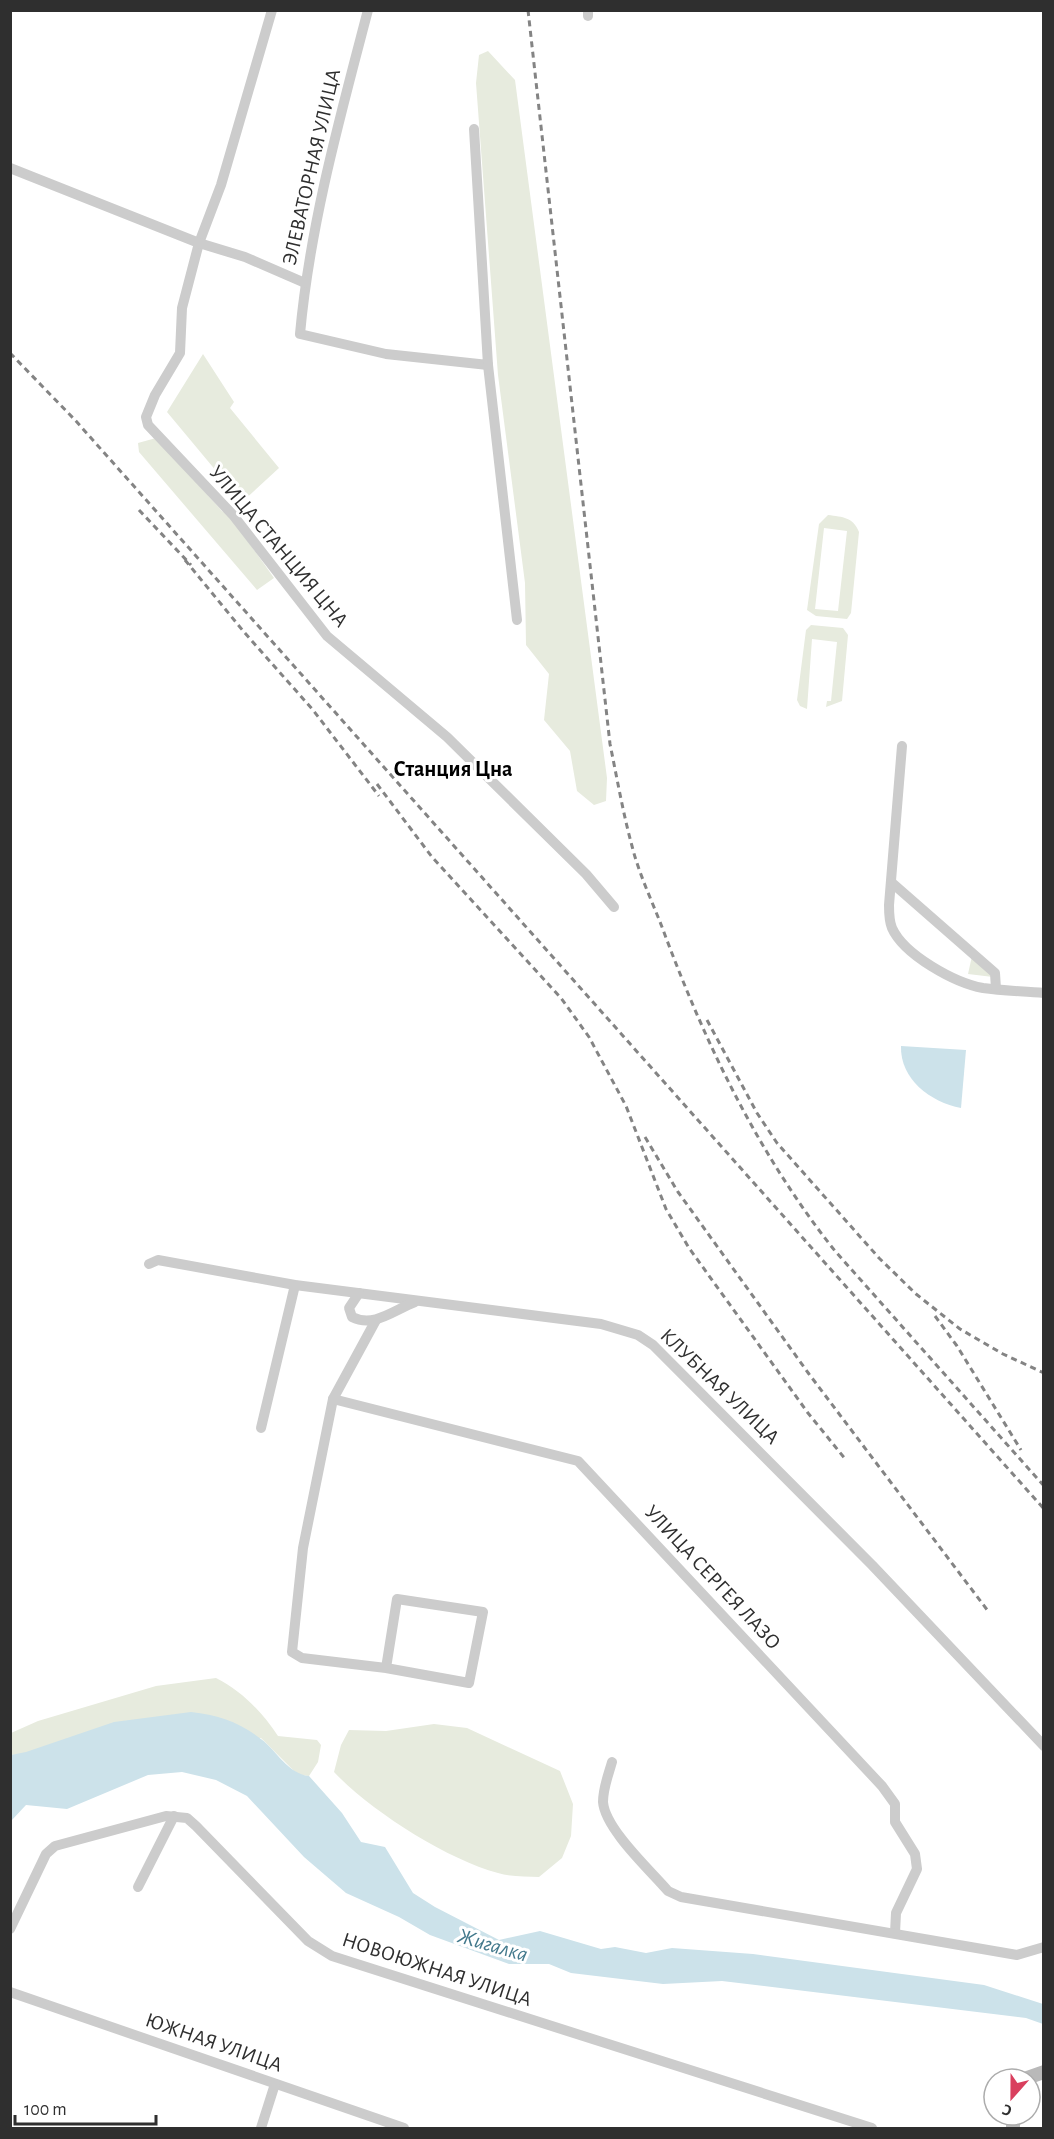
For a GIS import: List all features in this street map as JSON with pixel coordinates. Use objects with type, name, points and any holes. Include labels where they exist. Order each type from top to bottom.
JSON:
[{"type":"street","name":"УЛИЦА СТАНЦИЯ ЦНА","points":[[272,10],[221,185],[199,243],[182,308],[183,333],[180,353],[149,409],[146,417],[148,425],[232,515],[327,636],[447,737],[586,874],[614,907]]},
{"type":"street","name":"ЭЛЕВАТОРНАЯ УЛИЦА","points":[[368,10],[327,167],[304,283],[300,334],[386,354],[488,365]]},
{"type":"street","points":[[474,129],[488,365],[517,620]]},
{"type":"street","points":[[10,168],[199,243],[245,257],[304,283]]},
{"type":"street","points":[[902,746],[889,905],[891,926],[901,942],[921,959],[955,979],[982,988],[1044,993]]},
{"type":"street","points":[[891,882],[996,973],[996,989]]},
{"type":"street","name":"КЛУБНАЯ УЛИЦА","points":[[149,1264],[158,1260],[295,1285],[601,1324],[638,1335],[653,1345],[872,1565],[1044,1746]]},
{"type":"street","points":[[261,1428],[295,1285]]},
{"type":"street","points":[[359,1293],[349,1308],[352,1317],[363,1322],[376,1320],[417,1301]]},
{"type":"street","points":[[376,1320],[333,1399],[303,1548],[292,1652],[302,1658],[386,1668],[469,1683],[483,1612],[397,1599],[386,1668]]},
{"type":"street","name":"УЛИЦА СЕРГЕЯ ЛАЗО","points":[[333,1399],[578,1461],[896,1804],[895,1822],[915,1854],[917,1869],[896,1913],[895,1933]]},
{"type":"street","points":[[612,1762],[604,1785],[603,1804],[608,1821],[668,1891],[681,1897],[1017,1956],[1044,1947]]},
{"type":"street","points":[[138,1887],[174,1816]]},
{"type":"street","points":[[10,1929],[50,1850],[82,1839],[174,1816]]},
{"type":"street","name":"НОВОЮЖНАЯ УЛИЦА","points":[[174,1816],[187,1818],[308,1941],[332,1956],[873,2128]]},
{"type":"street","name":"ЮЖНАЯ УЛИЦА","points":[[10,1992],[404,2128]]},
{"type":"street","points":[[261,2128],[274,2084]]},
{"type":"shaded area","points":[[488,51],[515,80],[607,778],[606,801],[594,805],[577,791],[570,751],[544,720],[549,674],[526,645],[525,583],[498,375],[476,83],[479,55]]},
{"type":"shaded area","points":[[203,354],[234,402],[230,408],[279,468],[242,502],[167,412]]},
{"type":"shaded area","points":[[156,438],[222,511],[230,516],[274,578],[257,590],[139,452],[138,443]]},
{"type":"shaded area","points":[[828,515],[838,516],[854,523],[859,532],[851,613],[847,619],[816,616],[807,610],[819,524]],"holes":[[[824,528],[847,531],[838,611],[815,609]]]},
{"type":"shaded area","points":[[811,625],[843,628],[848,635],[842,701],[826,707],[827,701],[831,701],[837,642],[812,639],[807,709],[800,706],[797,700],[806,630]]},
{"type":"shaded area","points":[[972,956],[993,977],[968,974]]},
{"type":"shaded area","points":[[216,1678],[251,1703],[278,1736],[317,1740],[321,1745],[318,1762],[309,1776],[298,1775],[261,1738],[11,1755],[11,1733],[38,1721],[156,1686]]},
{"type":"shaded area","points":[[434,1724],[467,1728],[560,1771],[573,1804],[571,1836],[562,1858],[539,1877],[503,1874],[456,1857],[388,1817],[334,1772],[341,1745],[349,1730],[386,1731]]},
{"type":"water","points":[[901,1046],[966,1050],[961,1108],[938,1100],[911,1079],[902,1058]]},
{"type":"water","name":"Жигалка","points":[[191,1712],[228,1720],[261,1739],[289,1767],[309,1776],[342,1813],[361,1842],[385,1847],[413,1893],[499,1940],[540,1931],[601,1949],[615,1947],[646,1953],[672,1948],[753,1954],[984,1985],[1043,2004],[1043,2024],[1026,2018],[722,1981],[663,1984],[571,1973],[549,1964],[509,1964],[430,1935],[399,1917],[346,1893],[304,1857],[247,1796],[216,1780],[182,1772],[148,1775],[67,1809],[26,1805],[11,1821],[11,1755],[114,1722]]},
{"type":"railway","points":[[528,10],[610,744],[638,867],[715,1055],[782,1176],[835,1251],[1044,1486]]},
{"type":"railway","points":[[10,353],[75,420],[1044,1509]]},
{"type":"railway","points":[[139,510],[191,565]]},
{"type":"railway","points":[[185,560],[244,632],[313,710],[379,796]]},
{"type":"railway","points":[[377,784],[432,857],[561,998],[589,1037],[626,1106],[666,1209],[689,1248],[808,1413],[846,1460]]},
{"type":"railway","points":[[707,1020],[757,1113],[777,1143],[879,1258],[916,1294],[960,1329],[1003,1354],[1044,1373]]},
{"type":"railway","points":[[645,1137],[678,1192],[809,1374],[988,1611]]},
{"type":"railway","points":[[935,1316],[957,1346],[1021,1450]]},
{"type":"district","name":"Станция Цна","points":[[453,768]]}]
